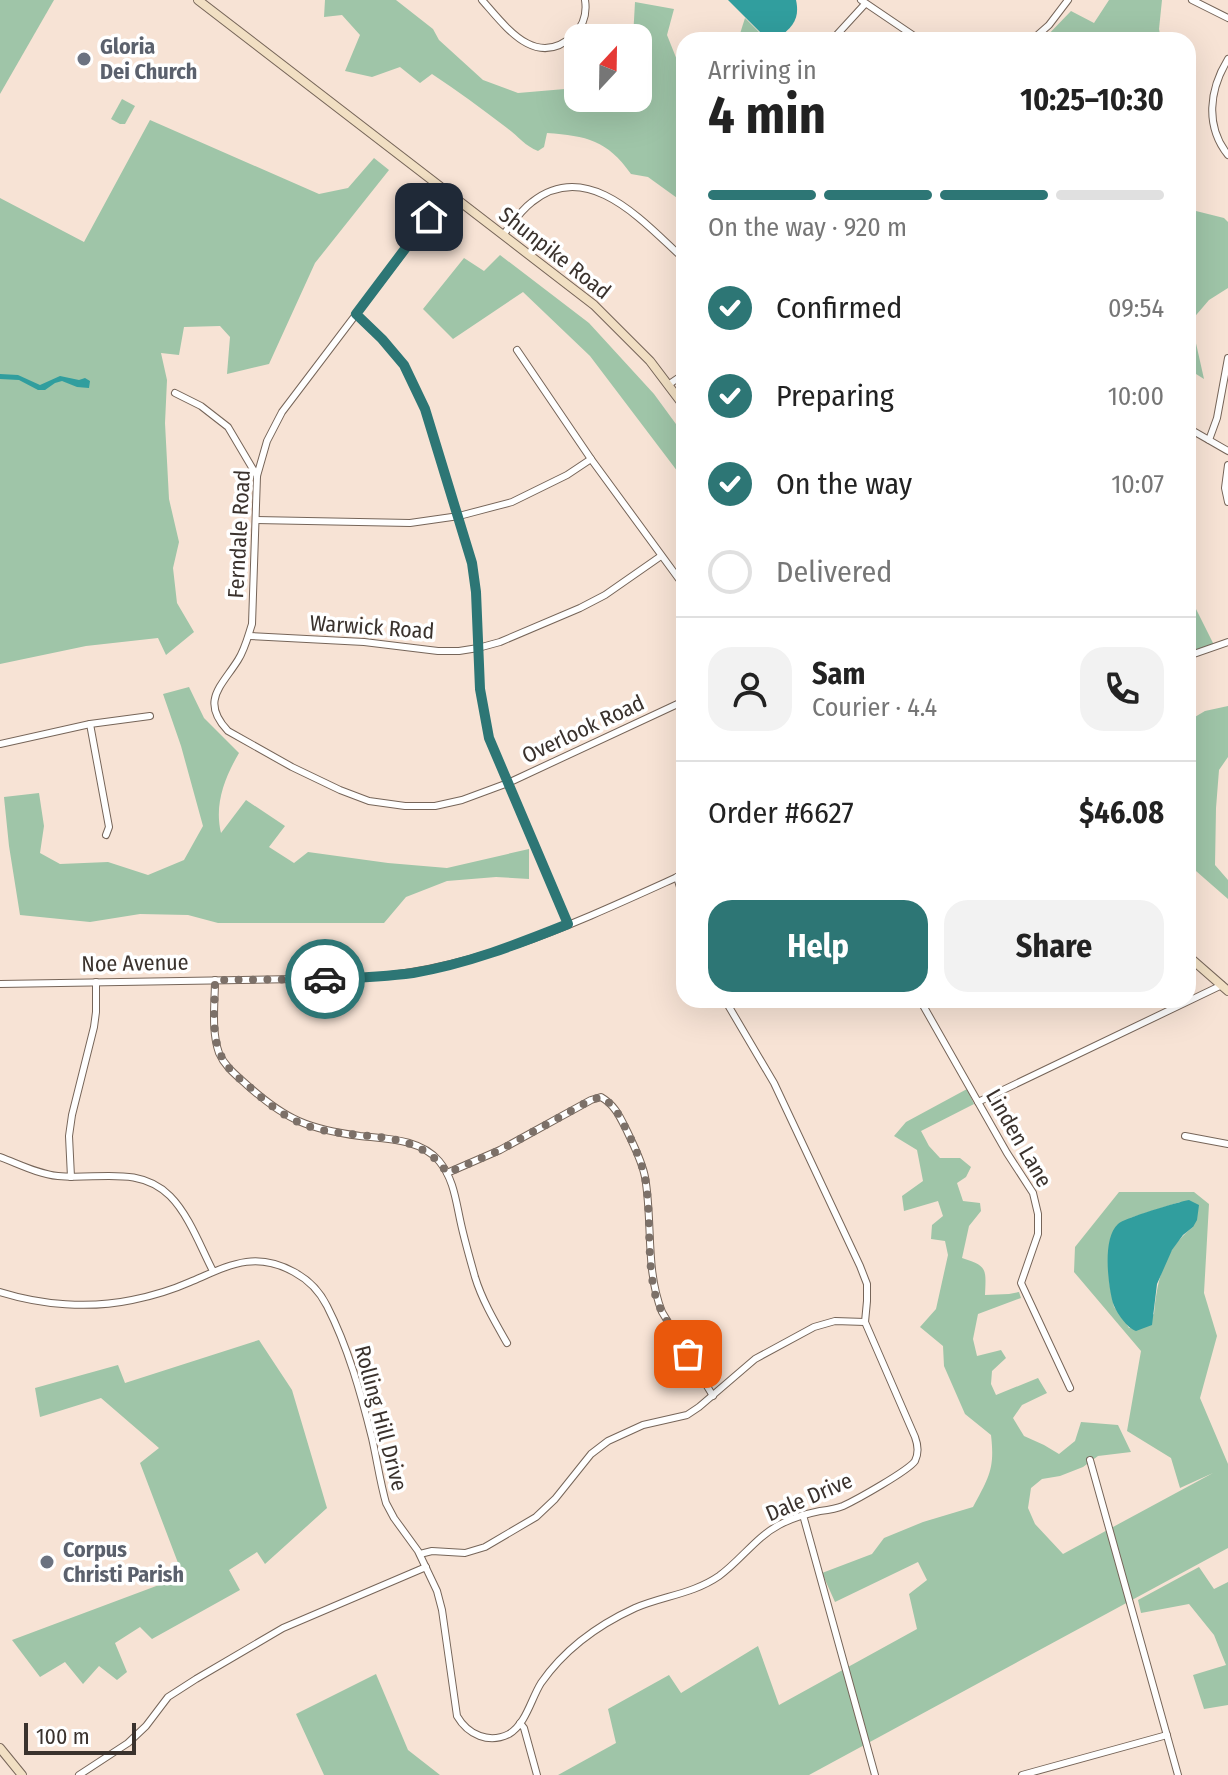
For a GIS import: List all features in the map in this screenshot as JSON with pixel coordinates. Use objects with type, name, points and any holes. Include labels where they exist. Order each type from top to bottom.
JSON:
[{"type":"main road","name":"Shunpike Road","points":[[198,0],[594,305],[641,350],[676,396]]},
{"type":"main road","points":[[1196,963],[1225,988]]},
{"type":"main road","points":[[0,1748],[22,1775]]},
{"type":"street","points":[[482,0],[514,36],[542,48],[557,45],[575,34],[585,17],[585,0]]},
{"type":"street","points":[[1041,32],[1068,0]]},
{"type":"street","points":[[1192,0],[1228,18]]},
{"type":"street","points":[[839,32],[863,2],[908,32]]},
{"type":"street","points":[[1228,59],[1218,79],[1211,109],[1217,139],[1228,155]]},
{"type":"street","points":[[503,235],[518,216],[539,198],[563,189],[584,189],[622,203],[676,252]]},
{"type":"street","name":"Ferndale Road","points":[[228,731],[214,710],[215,695],[239,659],[249,636],[253,613],[257,476],[267,441],[282,412],[448,193]]},
{"type":"street","points":[[356,314],[404,365],[425,409],[472,563],[480,689],[489,738],[568,924]]},
{"type":"street","points":[[517,350],[676,576]]},
{"type":"street","points":[[1209,440],[1217,418],[1228,358]]},
{"type":"street","points":[[668,385],[676,380]]},
{"type":"street","points":[[175,393],[201,406],[228,427],[257,476]]},
{"type":"street","points":[[1196,433],[1228,451]]},
{"type":"street","points":[[256,520],[410,523],[459,516],[512,502],[567,475],[591,459]]},
{"type":"street","points":[[1228,465],[1225,478],[1228,502]]},
{"type":"street","name":"Warwick Road","points":[[249,636],[364,642],[438,651],[478,648],[500,642],[580,608],[605,595],[661,556]]},
{"type":"street","points":[[1196,653],[1228,642]]},
{"type":"street","name":"Overlook Road","points":[[228,731],[292,767],[369,801],[435,806],[508,783],[676,705]]},
{"type":"street","points":[[0,744],[90,724],[150,716]]},
{"type":"street","points":[[90,724],[109,827],[106,835]]},
{"type":"street","name":"Noe Avenue","points":[[0,984],[354,978],[411,973],[485,955],[676,878]]},
{"type":"street","points":[[215,980],[219,1053],[230,1071],[259,1096],[294,1120],[312,1127],[403,1141],[416,1145],[440,1162],[453,1187],[476,1281],[507,1343]]},
{"type":"street","points":[[71,1177],[69,1136],[94,1027],[96,982]]},
{"type":"street","points":[[1196,1001],[1225,988]]},
{"type":"street","name":"Dale Drive","points":[[520,1723],[551,1670],[588,1634],[635,1608],[708,1583],[736,1563],[771,1529],[803,1515],[844,1506],[900,1473],[916,1458],[918,1446],[915,1437],[865,1322],[867,1284],[860,1266],[774,1083],[730,1008]]},
{"type":"street","name":"Linden Lane","points":[[925,1008],[1033,1193],[1038,1214],[1038,1234],[1021,1283],[1070,1388]]},
{"type":"street","points":[[978,1102],[1182,1008]]},
{"type":"street","points":[[447,1173],[500,1150],[591,1100],[601,1097],[606,1100],[619,1114],[645,1178],[651,1272],[657,1301],[713,1396]]},
{"type":"street","points":[[1185,1136],[1228,1144]]},
{"type":"street","points":[[0,1157],[53,1176],[127,1176],[147,1181],[168,1194],[182,1210],[213,1271]]},
{"type":"street","name":"Rolling Hill Drive","points":[[0,1292],[51,1303],[115,1303],[154,1295],[243,1261],[263,1261],[297,1274],[318,1291],[333,1318],[360,1393],[386,1503],[420,1554]]},
{"type":"street","points":[[537,1775],[520,1723],[511,1733],[490,1738],[475,1735],[457,1716],[442,1610],[420,1554],[432,1551],[465,1553],[485,1547],[536,1517],[555,1499],[591,1454],[608,1441],[643,1425],[687,1415],[755,1359],[814,1327],[835,1321],[865,1322]]},
{"type":"street","points":[[1090,1460],[1178,1775]]},
{"type":"street","points":[[803,1515],[875,1775]]},
{"type":"street","points":[[79,1775],[128,1743],[146,1726],[168,1697],[196,1679],[283,1628],[426,1567]]},
{"type":"street","points":[[1022,1775],[1167,1735]]},
{"type":"green space","points":[[0,0],[54,0],[0,94]]},
{"type":"green space","points":[[325,0],[396,0],[433,29],[439,40],[483,80],[518,93],[564,89],[564,112],[652,112],[652,24],[634,24],[635,2],[674,9],[667,35],[676,58],[676,197],[648,177],[631,174],[613,154],[585,138],[547,133],[544,147],[538,151],[533,149],[432,74],[420,83],[400,67],[372,77],[345,71],[360,35],[342,15],[324,17]]},
{"type":"green space","points":[[1109,0],[1162,0],[1160,32],[1051,32],[1071,11],[1094,23]]},
{"type":"green space","points":[[745,18],[759,32],[741,32]]},
{"type":"green space","points":[[122,99],[135,106],[125,124],[111,119]]},
{"type":"green space","points":[[150,120],[319,194],[348,188],[374,158],[389,170],[315,263],[269,364],[227,374],[230,337],[220,326],[184,327],[179,355],[161,353],[167,380],[165,423],[169,499],[179,542],[173,568],[177,603],[194,632],[166,655],[158,638],[86,646],[0,664],[0,198],[84,242]]},
{"type":"green space","points":[[1196,211],[1224,218],[1228,222],[1228,288],[1209,300],[1196,315]]},
{"type":"green space","points":[[500,255],[589,323],[654,394],[676,424],[676,469],[590,356],[523,292],[453,339],[423,309],[464,258],[484,271]]},
{"type":"green space","points":[[1196,343],[1204,379],[1196,374]]},
{"type":"green space","points":[[1196,609],[1214,645],[1196,652]]},
{"type":"green space","points":[[189,687],[204,718],[239,753],[222,791],[219,812],[221,833],[246,800],[285,826],[269,847],[294,863],[308,852],[447,868],[529,849],[529,879],[496,877],[447,881],[406,897],[384,923],[218,923],[188,915],[140,914],[90,922],[20,915],[4,797],[39,793],[44,826],[40,853],[60,864],[108,862],[148,875],[184,860],[203,826],[163,694]]},
{"type":"green space","points":[[1228,706],[1228,757],[1219,770],[1215,865],[1228,880],[1228,899],[1196,871],[1196,716]]},
{"type":"green space","points":[[967,1089],[974,1104],[921,1131],[940,1158],[960,1158],[971,1167],[966,1177],[957,1183],[963,1201],[980,1203],[981,1211],[969,1226],[962,1258],[984,1270],[985,1295],[1019,1292],[1021,1298],[978,1314],[973,1339],[977,1356],[1001,1350],[1006,1358],[992,1371],[991,1384],[996,1395],[1038,1378],[1047,1393],[1022,1405],[1013,1418],[1024,1436],[1059,1454],[1075,1441],[1081,1422],[1118,1425],[1131,1452],[1098,1456],[1083,1467],[1042,1479],[1031,1488],[1028,1508],[1035,1524],[1063,1554],[1213,1473],[1180,1488],[1171,1458],[1127,1431],[1141,1351],[1074,1272],[1075,1247],[1119,1192],[1194,1192],[1209,1204],[1204,1293],[1217,1336],[1200,1398],[1228,1464],[1228,1548],[809,1775],[558,1775],[616,1743],[608,1709],[669,1675],[681,1693],[758,1646],[779,1705],[917,1629],[909,1594],[927,1580],[918,1562],[835,1602],[822,1573],[872,1554],[884,1538],[973,1507],[991,1465],[991,1435],[965,1414],[944,1366],[943,1346],[920,1327],[936,1309],[948,1255],[945,1241],[931,1239],[932,1225],[943,1216],[938,1201],[904,1211],[902,1196],[923,1181],[917,1150],[894,1136],[906,1122]],"holes":[[[1180,1202],[1193,1227],[1175,1245],[1164,1266],[1154,1314],[1129,1328],[1114,1307],[1109,1281],[1111,1238],[1130,1218]]]},
{"type":"green space","points":[[259,1340],[292,1390],[327,1508],[265,1564],[257,1552],[229,1570],[240,1590],[152,1639],[140,1627],[115,1643],[127,1672],[117,1680],[99,1666],[83,1684],[65,1662],[40,1677],[12,1640],[183,1576],[140,1463],[159,1448],[101,1398],[40,1417],[35,1388],[118,1365],[125,1383]]},
{"type":"green space","points":[[1199,1567],[1214,1589],[1228,1582],[1228,1705],[1204,1709],[1193,1675],[1226,1665],[1214,1635],[1189,1604],[1141,1613],[1138,1600]]},
{"type":"green space","points":[[376,1674],[408,1750],[440,1775],[324,1775],[296,1714]]},
{"type":"water","points":[[728,0],[796,0],[796,17],[786,32],[760,32]]},
{"type":"water","points":[[0,374],[18,375],[40,385],[60,376],[90,381],[89,388],[62,381],[45,390],[38,390],[19,380],[0,379]]},
{"type":"water","points":[[1189,1200],[1199,1205],[1197,1220],[1172,1250],[1157,1284],[1152,1325],[1136,1331],[1119,1315],[1111,1295],[1108,1250],[1113,1231],[1118,1224],[1130,1218]]},
{"type":"way so far","points":[[325,979],[215,980],[218,1046],[230,1071],[294,1120],[334,1132],[416,1145],[440,1162],[447,1173],[500,1150],[591,1100],[601,1097],[606,1100],[619,1114],[641,1163],[655,1293],[662,1312],[688,1354]]},
{"type":"place","name":"Gloria Dei Church","points":[[84,59]]},
{"type":"place","name":"Corpus Christi Parish","points":[[47,1562]]},
{"type":"route","points":[[325,979],[391,976],[428,970],[485,955],[568,924],[489,738],[480,689],[472,563],[425,409],[404,365],[356,314],[429,217]]}]
